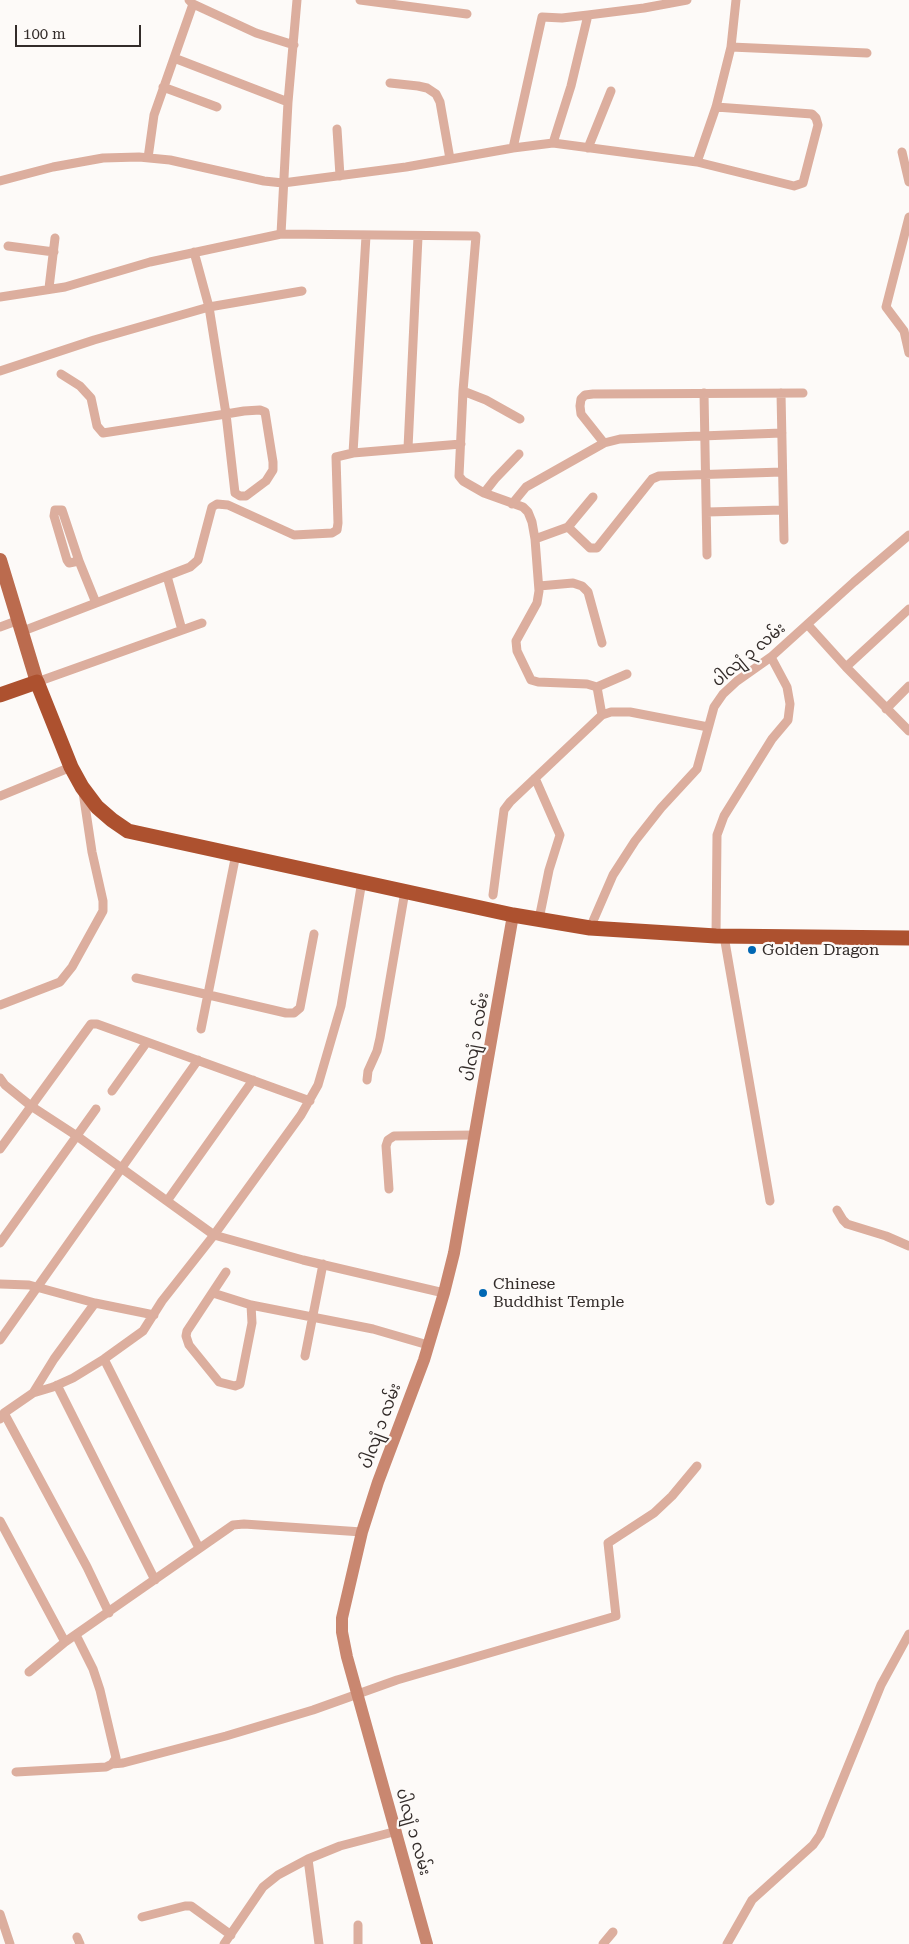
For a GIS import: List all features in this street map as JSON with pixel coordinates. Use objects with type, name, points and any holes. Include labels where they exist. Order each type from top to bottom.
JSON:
[{"type":"highway","points":[[0,695],[37,682],[71,767],[83,789],[97,807],[128,831],[513,915],[590,928],[720,936],[909,938]]},
{"type":"main road","points":[[0,561],[37,682]]},
{"type":"street","points":[[281,234],[288,102],[297,0]]},
{"type":"street","points":[[360,0],[408,3],[467,14]]},
{"type":"street","points":[[513,148],[542,17],[562,18],[588,15],[644,4],[687,0]]},
{"type":"street","points":[[697,162],[716,107],[731,47],[736,0]]},
{"type":"street","points":[[148,158],[154,115],[191,2],[256,33],[294,45]]},
{"type":"street","points":[[553,143],[571,86],[588,15]]},
{"type":"street","points":[[731,47],[867,53]]},
{"type":"street","points":[[174,58],[288,102]]},
{"type":"street","points":[[390,83],[428,88],[436,94],[440,102],[447,132],[450,159]]},
{"type":"street","points":[[163,87],[217,108]]},
{"type":"street","points":[[588,148],[611,91]]},
{"type":"street","points":[[0,181],[53,167],[102,158],[148,158],[170,160],[264,181],[283,183],[553,143],[697,162],[794,186],[803,183],[818,125],[816,118],[812,114],[716,107]]},
{"type":"street","points":[[337,129],[340,176]]},
{"type":"street","points":[[902,152],[909,182]]},
{"type":"street","points":[[909,217],[886,307],[904,331],[909,353]]},
{"type":"street","points":[[0,296],[65,287],[150,262],[281,234],[418,237],[476,236],[463,391],[459,476],[463,481],[484,493],[523,507],[528,512],[532,522],[539,586],[537,603],[516,640],[517,650],[531,680],[538,682],[587,684],[597,687],[627,674]]},
{"type":"street","points":[[353,453],[366,236]]},
{"type":"street","points":[[408,448],[418,237]]},
{"type":"street","points":[[49,288],[55,238]]},
{"type":"street","points":[[8,246],[54,252]]},
{"type":"street","points":[[194,252],[209,307],[226,414],[234,489],[235,493],[240,496]]},
{"type":"street","points":[[0,371],[94,340],[209,307],[302,291]]},
{"type":"street","points":[[0,627],[21,626],[96,603],[190,567],[198,560],[212,507],[240,496],[246,496],[270,477],[273,462],[264,412],[260,410],[103,433],[97,426],[90,398],[80,386],[61,374]]},
{"type":"street","points":[[463,391],[486,400],[520,419]]},
{"type":"street","points":[[704,393],[707,555]]},
{"type":"street","points":[[781,393],[784,540]]},
{"type":"street","points":[[604,443],[581,414],[581,399],[585,395],[804,393]]},
{"type":"street","points":[[512,504],[526,487],[604,443],[640,437],[782,433]]},
{"type":"street","points":[[217,504],[228,505],[294,535],[332,533],[337,530],[338,523],[336,457],[353,453],[461,444]]},
{"type":"street","points":[[484,493],[495,478],[519,454]]},
{"type":"street","points":[[568,527],[590,548],[596,548],[652,479],[659,476],[782,472]]},
{"type":"street","points":[[535,539],[568,527],[593,497]]},
{"type":"street","points":[[78,561],[69,563],[67,560],[54,516],[55,510],[62,510],[78,561],[96,603]]},
{"type":"street","points":[[707,512],[783,510]]},
{"type":"street","name":"ပါလျံ ၃ လမ်း","points":[[590,928],[613,875],[635,841],[661,808],[697,769],[714,707],[722,694],[771,657],[909,535]]},
{"type":"street","points":[[167,576],[182,630]]},
{"type":"street","points":[[539,586],[573,583],[582,586],[588,592],[602,644]]},
{"type":"street","points":[[846,667],[909,609]]},
{"type":"street","points":[[37,682],[202,623]]},
{"type":"street","points":[[808,625],[909,731]]},
{"type":"street","points":[[770,1201],[720,936],[717,835],[724,816],[772,739],[788,720],[790,704],[787,687],[771,657]]},
{"type":"street","points":[[886,709],[909,686]]},
{"type":"street","points":[[597,687],[602,715]]},
{"type":"street","points":[[493,895],[504,810],[510,802],[602,715],[611,712],[630,712],[708,727]]},
{"type":"street","points":[[0,796],[71,767]]},
{"type":"street","points":[[535,778],[560,835],[549,870],[539,919]]},
{"type":"street","points":[[0,1005],[60,982],[72,967],[103,911],[103,901],[92,852],[83,789]]},
{"type":"street","points":[[201,1029],[236,854]]},
{"type":"street","points":[[108,1613],[87,1567],[2,1416],[33,1393],[57,1385],[104,1359],[143,1331],[162,1301],[214,1235],[310,1101],[318,1085],[341,1006],[362,881]]},
{"type":"street","points":[[367,1080],[368,1071],[377,1051],[380,1038],[405,891]]},
{"type":"street","name":"ပါလျံ ၁ လမ်း","points":[[427,1944],[357,1696],[342,1632],[342,1618],[362,1532],[378,1482],[428,1345],[454,1254],[513,915]]},
{"type":"street","points":[[136,978],[286,1013],[294,1013],[300,1008],[314,934]]},
{"type":"street","points":[[0,1149],[91,1024],[97,1024],[310,1101]]},
{"type":"street","points":[[112,1091],[147,1042]]},
{"type":"street","points":[[0,1340],[198,1060]]},
{"type":"street","points":[[167,1201],[253,1080]]},
{"type":"street","points":[[2,1084],[214,1235],[444,1293]]},
{"type":"street","points":[[0,1243],[96,1109]]},
{"type":"street","points":[[389,1189],[386,1146],[388,1140],[394,1136],[475,1135]]},
{"type":"street","points":[[837,1210],[848,1224],[886,1236],[909,1246]]},
{"type":"street","points":[[304,1356],[323,1264]]},
{"type":"street","points":[[226,1272],[187,1331],[186,1336],[188,1345],[219,1382],[235,1386],[240,1384],[252,1323],[251,1305]]},
{"type":"street","points":[[0,1284],[36,1288],[154,1315]]},
{"type":"street","points":[[213,1293],[251,1305],[373,1330],[428,1345]]},
{"type":"street","points":[[33,1393],[54,1359],[95,1303]]},
{"type":"street","points":[[104,1359],[200,1548]]},
{"type":"street","points":[[57,1385],[155,1580]]},
{"type":"street","points":[[16,1772],[106,1767],[112,1764],[123,1763],[226,1736],[357,1696],[397,1680],[616,1616],[608,1543],[654,1512],[672,1496],[697,1466]]},
{"type":"street","points":[[0,1521],[66,1642]]},
{"type":"street","points":[[29,1672],[66,1642],[228,1528],[244,1524],[362,1532]]},
{"type":"street","points":[[727,1944],[752,1900],[813,1845],[820,1835],[881,1685],[909,1634]]},
{"type":"street","points":[[76,1635],[100,1690],[116,1758],[112,1764]]},
{"type":"street","points":[[224,1944],[263,1887],[278,1875],[308,1859],[340,1846],[396,1831]]},
{"type":"street","points":[[308,1859],[319,1944]]},
{"type":"street","points":[[142,1917],[190,1906],[230,1935]]},
{"type":"street","points":[[0,1914],[10,1944]]},
{"type":"street","points":[[358,1925],[358,1944]]},
{"type":"street","points":[[603,1944],[613,1932]]},
{"type":"place","name":"Golden Dragon","points":[[752,950]]},
{"type":"place","name":"Chinese Buddhist Temple","points":[[483,1293]]}]
